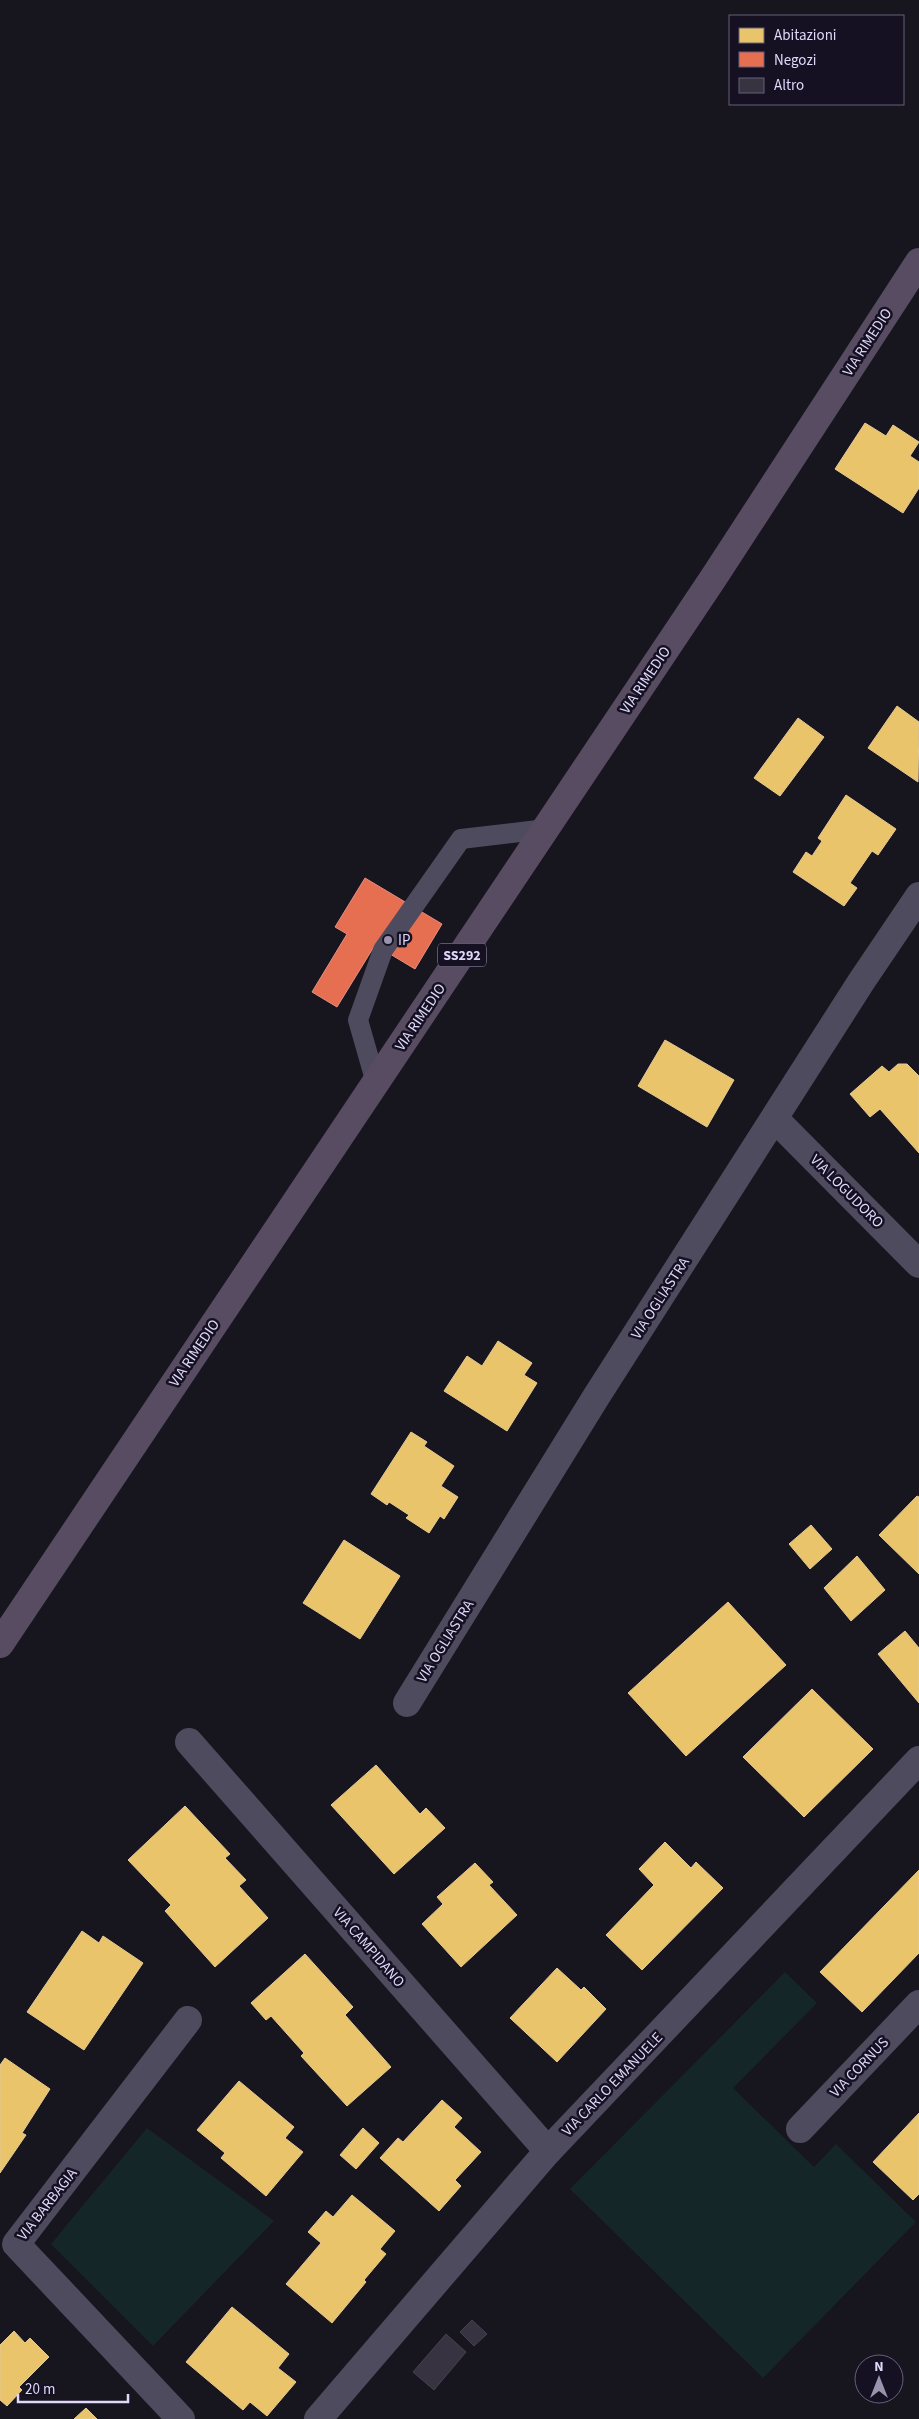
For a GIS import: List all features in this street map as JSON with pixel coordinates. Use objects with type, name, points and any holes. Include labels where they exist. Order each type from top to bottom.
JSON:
[{"type":"main road","name":"VIA RIMEDIO","points":[[1,1640],[714,578],[919,262]]},
{"type":"street","name":"VIA OGLIASTRA","points":[[407,1703],[596,1397],[919,896]]},
{"type":"street","name":"VIA LOGUDORO","points":[[775,1119],[919,1264]]},
{"type":"street","name":"VIA CAMPIDANO","points":[[190,1742],[548,2151]]},
{"type":"street","name":"VIA CARLO EMANUELE","points":[[318,2419],[548,2151],[919,1760]]},
{"type":"street","name":"VIA CORNUS","points":[[800,2129],[919,2004]]},
{"type":"street","name":"VIA BARBAGIA","points":[[182,2419],[16,2244],[188,2020]]},
{"type":"lane","points":[[376,1083],[358,1020],[383,950],[461,839],[546,828]]},
{"type":"shaded area","points":[[785,1972],[817,2003],[733,2088],[814,2167],[836,2144],[916,2222],[763,2378],[570,2189]]},
{"type":"shaded area","points":[[147,2128],[274,2221],[153,2346],[51,2244]]},
{"type":"building: Abitazioni","points":[[865,423],[886,436],[893,425],[919,442],[910,456],[919,462],[919,488],[903,513],[835,469]]},
{"type":"building: Abitazioni","points":[[897,706],[919,722],[918,782],[868,748]]},
{"type":"building: Abitazioni","points":[[798,718],[824,737],[780,796],[754,778]]},
{"type":"building: Abitazioni","points":[[846,795],[896,829],[878,855],[872,851],[850,883],[857,888],[844,906],[793,872],[806,852],[812,856],[822,841],[818,838]]},
{"type":"building: Abitazioni","points":[[665,1040],[734,1080],[707,1127],[638,1086]]},
{"type":"building: Abitazioni","points":[[898,1064],[907,1064],[919,1076],[919,1153],[880,1109],[870,1117],[850,1094],[882,1066],[889,1072]]},
{"type":"building: Abitazioni","points":[[498,1341],[532,1363],[524,1375],[537,1383],[507,1431],[444,1391],[467,1356],[482,1366]]},
{"type":"building: Abitazioni","points":[[411,1432],[427,1442],[424,1446],[454,1466],[441,1486],[458,1497],[444,1519],[440,1516],[429,1533],[406,1518],[409,1515],[389,1502],[387,1505],[371,1494]]},
{"type":"building: Abitazioni","points":[[917,1496],[919,1497],[919,1574],[879,1535]]},
{"type":"building: Abitazioni","points":[[811,1525],[832,1549],[810,1569],[789,1544]]},
{"type":"building: Abitazioni","points":[[344,1540],[400,1576],[360,1639],[303,1603]]},
{"type":"building: Abitazioni","points":[[857,1556],[885,1590],[851,1621],[824,1588]]},
{"type":"building: Abitazioni","points":[[728,1602],[786,1665],[686,1756],[628,1693]]},
{"type":"building: Abitazioni","points":[[905,1631],[919,1648],[919,1703],[878,1654]]},
{"type":"building: Abitazioni","points":[[812,1689],[873,1749],[804,1817],[743,1757]]},
{"type":"building: Abitazioni","points":[[376,1765],[420,1814],[426,1808],[445,1828],[394,1874],[331,1805]]},
{"type":"building: Abitazioni","points":[[185,1806],[230,1854],[225,1858],[246,1880],[239,1886],[268,1918],[215,1967],[165,1911],[171,1905],[128,1860]]},
{"type":"building: Abitazioni","points":[[665,1842],[691,1868],[696,1862],[723,1888],[642,1970],[606,1935],[654,1885],[639,1869]]},
{"type":"building: Abitazioni","points":[[475,1863],[493,1882],[489,1885],[517,1915],[461,1967],[422,1924],[443,1904],[437,1897]]},
{"type":"building: Abitazioni","points":[[919,1870],[919,1953],[862,2012],[820,1972]]},
{"type":"building: Abitazioni","points":[[82,1931],[99,1943],[103,1936],[143,1963],[84,2050],[27,2012]]},
{"type":"building: Abitazioni","points":[[305,1954],[353,2007],[345,2015],[391,2067],[347,2106],[301,2056],[304,2053],[271,2016],[266,2020],[251,2003]]},
{"type":"building: Abitazioni","points":[[557,1968],[581,1990],[584,1987],[606,2009],[557,2062],[510,2018]]},
{"type":"building: Abitazioni","points":[[5,2058],[50,2089],[22,2133],[26,2135],[0,2173],[0,2065]]},
{"type":"building: Abitazioni","points":[[239,2081],[294,2127],[285,2138],[303,2152],[266,2196],[221,2158],[225,2153],[197,2130]]},
{"type":"building: Abitazioni","points":[[442,2100],[462,2118],[454,2127],[481,2152],[455,2180],[461,2186],[439,2211],[380,2158],[398,2138],[403,2142]]},
{"type":"building: Abitazioni","points":[[919,2113],[919,2194],[913,2200],[873,2162]]},
{"type":"building: Abitazioni","points":[[363,2128],[379,2143],[356,2169],[340,2155]]},
{"type":"building: Abitazioni","points":[[352,2195],[395,2231],[380,2249],[386,2254],[364,2280],[366,2282],[332,2323],[286,2284],[321,2243],[308,2232],[326,2211],[333,2217]]},
{"type":"building: Abitazioni","points":[[232,2307],[289,2354],[278,2368],[296,2382],[267,2416],[250,2402],[243,2410],[186,2362]]},
{"type":"building: Abitazioni","points":[[14,2331],[25,2343],[30,2338],[49,2357],[19,2387],[22,2390],[7,2406],[0,2400],[0,2345]]},
{"type":"building: Abitazioni","points":[[86,2408],[97,2419],[74,2419]]},
{"type":"building: Negozi","name":"IP","points":[[365,878],[442,924],[415,969],[375,945],[337,1007],[312,992],[347,934],[335,927]]},
{"type":"building: Altro","points":[[472,2320],[487,2334],[474,2346],[460,2332]]},
{"type":"building: Altro","points":[[446,2334],[466,2352],[434,2390],[413,2372]]},
{"type":"place","name":"IP","points":[[388,940]]}]
